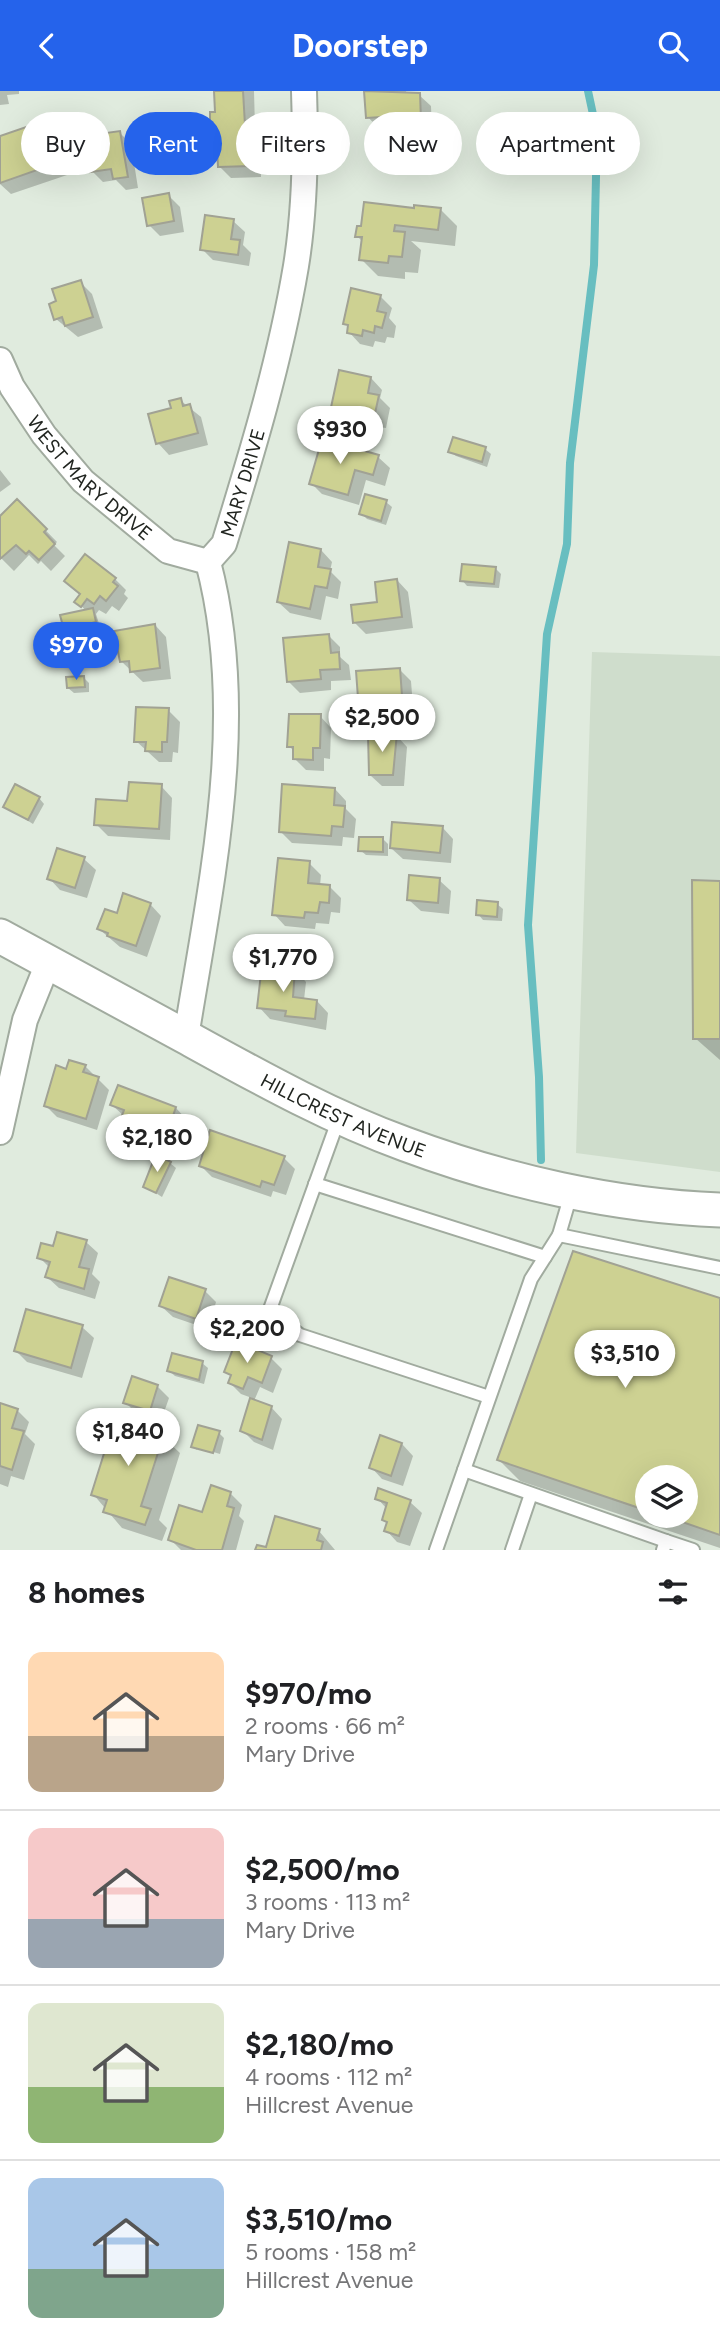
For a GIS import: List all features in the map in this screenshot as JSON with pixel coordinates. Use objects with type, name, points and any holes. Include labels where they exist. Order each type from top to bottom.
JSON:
[{"type":"street","name":"MARY DRIVE","points":[[208,562],[224,544],[266,404],[296,265],[306,131],[304,91]]},
{"type":"street","name":"WEST MARY DRIVE","points":[[0,360],[12,387],[44,435],[83,481],[169,551],[208,562]]},
{"type":"street","points":[[186,1037],[216,854],[225,772],[220,608],[208,562]]},
{"type":"street","name":"HILLCREST AVENUE","points":[[0,936],[285,1091],[404,1144],[490,1171],[572,1191],[641,1203],[720,1210]]},
{"type":"street","points":[[0,1132],[25,1020],[48,963]]},
{"type":"lane","points":[[339,1116],[269,1312],[299,1335],[489,1397]]},
{"type":"lane","points":[[315,1184],[545,1257]]},
{"type":"lane","points":[[436,1550],[531,1279],[559,1235],[572,1191]]},
{"type":"lane","points":[[559,1235],[720,1268]]},
{"type":"lane","points":[[464,1470],[665,1545],[693,1550]]},
{"type":"lane","points":[[512,1550],[531,1494]]},
{"type":"shaded area","points":[[592,652],[720,656],[720,1172],[576,1153]]},
{"type":"building","points":[[214,91],[243,91],[244,112],[236,112],[236,166],[222,167],[222,112],[215,112]]},
{"type":"building","points":[[364,91],[420,93],[421,112],[366,112]]},
{"type":"building","points":[[21,129],[23,175],[0,183],[0,136]]},
{"type":"building","points":[[120,131],[124,175],[128,177],[113,179],[110,169],[110,132]]},
{"type":"building","points":[[169,193],[174,221],[147,226],[142,198]]},
{"type":"building","points":[[364,202],[441,208],[438,230],[395,225],[394,231],[405,232],[402,257],[389,256],[388,263],[359,260],[362,237],[355,237],[357,226],[361,226]]},
{"type":"building","points":[[205,215],[234,219],[231,239],[240,240],[238,255],[200,250]]},
{"type":"building","points":[[81,280],[93,317],[65,326],[62,317],[54,320],[49,304],[56,301],[52,289]]},
{"type":"building","points":[[351,288],[381,295],[377,311],[386,313],[382,328],[375,326],[374,333],[363,330],[362,336],[347,333],[348,325],[343,324]]},
{"type":"building","points":[[339,370],[371,377],[368,393],[379,395],[374,418],[362,415],[361,419],[330,412]]},
{"type":"building","points":[[181,398],[183,406],[190,404],[198,433],[156,444],[148,414],[171,408],[169,401]]},
{"type":"building","points":[[453,437],[486,447],[482,462],[448,452]]},
{"type":"building","points":[[322,439],[379,455],[373,475],[355,470],[348,495],[309,484]]},
{"type":"building","points":[[365,494],[387,500],[381,521],[359,514]]},
{"type":"building","points":[[17,499],[47,529],[44,532],[55,544],[39,560],[16,545],[0,559],[0,516]]},
{"type":"building","points":[[289,542],[321,549],[318,567],[331,569],[327,588],[315,586],[310,609],[277,602]]},
{"type":"building","points":[[85,554],[116,578],[113,582],[118,586],[106,601],[100,596],[94,604],[87,599],[81,607],[74,602],[80,594],[64,581]]},
{"type":"building","points":[[462,564],[496,567],[494,584],[460,581]]},
{"type":"building","points":[[397,579],[402,617],[353,623],[351,605],[377,602],[375,582]]},
{"type":"building","points":[[93,608],[96,622],[64,630],[60,615]]},
{"type":"building","points":[[155,624],[160,668],[130,672],[129,661],[120,662],[114,631]]},
{"type":"building","points":[[329,634],[331,653],[339,652],[340,669],[320,670],[321,679],[287,682],[283,638]]},
{"type":"building","points":[[400,668],[402,696],[358,698],[356,671]]},
{"type":"building","points":[[84,676],[85,687],[67,688],[66,677]]},
{"type":"building","points":[[136,707],[169,708],[167,742],[162,742],[162,752],[145,751],[146,742],[134,742]]},
{"type":"building","points":[[289,714],[321,714],[320,748],[313,748],[313,760],[293,759],[293,747],[287,747]]},
{"type":"building","points":[[397,733],[393,775],[369,775],[368,734]]},
{"type":"building","points":[[129,782],[162,784],[159,829],[94,825],[96,799],[127,801]]},
{"type":"building","points":[[15,784],[40,797],[28,820],[3,807]]},
{"type":"building","points":[[282,784],[335,788],[334,805],[345,806],[343,827],[332,826],[331,836],[279,832]]},
{"type":"building","points":[[392,822],[443,826],[440,853],[390,848]]},
{"type":"building","points":[[359,837],[383,837],[383,852],[358,851]]},
{"type":"building","points":[[57,848],[85,857],[75,888],[47,879]]},
{"type":"building","points":[[278,858],[310,861],[308,883],[330,885],[329,903],[320,902],[318,913],[305,912],[304,918],[272,915]]},
{"type":"building","points":[[409,875],[440,878],[438,903],[407,900]]},
{"type":"building","points":[[692,880],[720,881],[720,1039],[693,1039]]},
{"type":"building","points":[[123,893],[151,903],[136,946],[107,936],[108,933],[97,929],[105,909],[117,913]]},
{"type":"building","points":[[477,900],[498,902],[497,917],[476,915]]},
{"type":"building","points":[[262,965],[295,969],[293,997],[317,1000],[315,1019],[285,1016],[286,1011],[257,1008]]},
{"type":"building","points":[[69,1060],[86,1065],[83,1072],[99,1077],[86,1119],[44,1106],[56,1065],[66,1069]]},
{"type":"building","points":[[118,1085],[176,1107],[164,1142],[118,1126],[124,1110],[110,1105]]},
{"type":"building","points":[[210,1130],[285,1156],[274,1185],[262,1181],[260,1187],[199,1166]]},
{"type":"building","points":[[156,1154],[171,1162],[156,1193],[143,1187]]},
{"type":"building","points":[[57,1232],[87,1240],[79,1267],[89,1269],[84,1289],[45,1277],[50,1262],[37,1258],[41,1243],[53,1246]]},
{"type":"building","points":[[573,1251],[720,1298],[720,1535],[698,1527],[698,1465],[635,1465],[635,1507],[497,1460]]},
{"type":"building","points":[[169,1277],[206,1289],[196,1319],[159,1306]]},
{"type":"building","points":[[26,1309],[83,1325],[71,1368],[14,1351]]},
{"type":"building","points":[[236,1341],[272,1356],[262,1383],[248,1377],[243,1389],[228,1383],[231,1375],[224,1372]]},
{"type":"building","points":[[172,1353],[203,1361],[199,1380],[167,1371]]},
{"type":"building","points":[[132,1376],[158,1385],[150,1411],[123,1403]]},
{"type":"building","points":[[250,1398],[272,1406],[262,1440],[240,1431]]},
{"type":"building","points":[[0,1403],[18,1409],[12,1428],[24,1431],[12,1470],[0,1466]]},
{"type":"building","points":[[117,1412],[150,1422],[148,1429],[164,1434],[141,1506],[151,1509],[145,1525],[103,1512],[107,1500],[91,1495]]},
{"type":"building","points":[[198,1425],[220,1431],[213,1453],[191,1447]]},
{"type":"building","points":[[380,1435],[402,1443],[391,1476],[369,1468]]},
{"type":"building","points":[[211,1485],[231,1492],[227,1506],[234,1508],[222,1550],[196,1550],[168,1540],[179,1505],[202,1512]]},
{"type":"building","points":[[378,1488],[411,1500],[399,1536],[384,1531],[387,1522],[382,1520],[387,1503],[375,1499]]},
{"type":"building","points":[[275,1516],[320,1529],[317,1540],[323,1542],[321,1550],[255,1550],[257,1545],[266,1547]]},
{"type":"waterway","points":[[541,1160],[539,1077],[528,925],[547,634],[567,544],[570,463],[594,265],[597,133],[588,91]]}]
